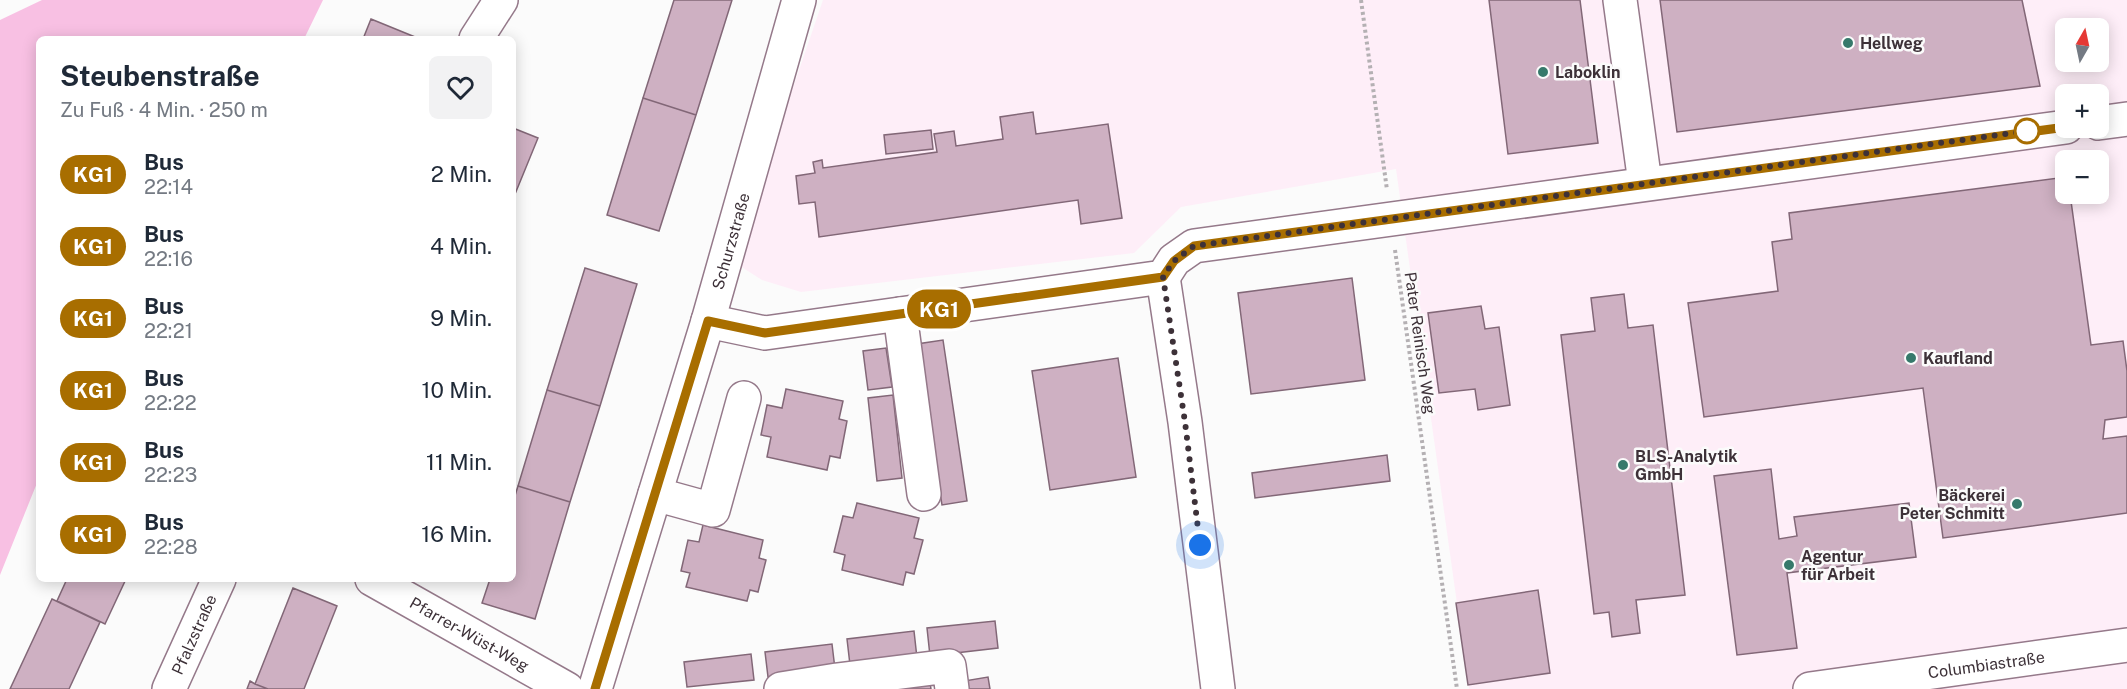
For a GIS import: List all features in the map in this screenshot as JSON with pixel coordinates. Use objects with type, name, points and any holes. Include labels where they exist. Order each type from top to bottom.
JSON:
[{"type":"street","points":[[478,36],[501,0]]},
{"type":"street","name":"Schurzstraße","points":[[595,689],[708,321],[799,0]]},
{"type":"street","points":[[1620,0],[1645,183]]},
{"type":"street","points":[[2109,121],[2127,119]]},
{"type":"street","points":[[1218,689],[1185,422],[1163,277],[1174,261],[1194,246],[2055,128]]},
{"type":"street","points":[[708,321],[765,333],[1163,277]]},
{"type":"street","points":[[900,314],[924,494]]},
{"type":"street","points":[[655,494],[713,510],[744,398]]},
{"type":"street","name":"Pfalzstraße","points":[[169,689],[218,582]]},
{"type":"street","name":"Pfarrer-Wüst-Weg","points":[[377,582],[567,689]]},
{"type":"street","name":"Columbiastraße","points":[[1810,689],[2127,645]]},
{"type":"street","points":[[782,689],[860,683],[949,666],[952,689]]},
{"type":"path","name":"Pater Reinisch Weg","points":[[1361,0],[1457,689]]},
{"type":"shaded area","points":[[42,0],[323,0],[305,36],[36,36],[36,485],[0,575],[0,20]]},
{"type":"shaded area","points":[[823,0],[2127,0],[2127,689],[1469,689],[1396,169],[1181,207],[1134,253],[801,292],[762,280],[740,266],[784,114]]},
{"type":"building","points":[[674,0],[732,0],[696,115],[643,98]]},
{"type":"building","name":"Laboklin","points":[[1489,0],[1580,0],[1598,143],[1508,154]]},
{"type":"building","name":"Hellweg","points":[[1660,0],[2022,0],[2040,86],[1677,132]]},
{"type":"building","points":[[371,19],[413,36],[364,36]]},
{"type":"building","points":[[643,98],[696,115],[659,231],[607,215]]},
{"type":"building","points":[[1033,112],[1036,134],[1108,124],[1122,218],[1081,224],[1078,200],[819,237],[815,202],[799,204],[796,176],[815,173],[813,162],[822,160],[823,168],[937,152],[934,134],[954,131],[956,146],[1003,139],[1000,117]]},
{"type":"building","points":[[516,129],[538,138],[516,192]]},
{"type":"building","points":[[931,130],[933,149],[886,154],[884,135]]},
{"type":"building","name":"Kaufland","points":[[2055,178],[2055,204],[2071,204],[2091,345],[2123,341],[2127,371],[2127,417],[2105,420],[2103,439],[2127,436],[2127,513],[1943,538],[1923,388],[1704,417],[1688,303],[1778,291],[1772,242],[1792,239],[1789,213]]},
{"type":"building","points":[[585,268],[637,284],[600,406],[547,390]]},
{"type":"building","points":[[1352,278],[1365,380],[1251,394],[1238,293]]},
{"type":"building","name":"BLS-Analytik GmbH","points":[[1624,294],[1628,328],[1653,325],[1685,595],[1636,600],[1640,633],[1612,637],[1609,612],[1594,614],[1561,335],[1595,331],[1591,298]]},
{"type":"building","points":[[1481,306],[1485,329],[1499,327],[1510,405],[1478,410],[1475,389],[1439,393],[1428,313]]},
{"type":"building","points":[[943,340],[967,501],[942,505],[917,344]]},
{"type":"building","points":[[886,348],[892,387],[868,390],[863,351]]},
{"type":"building","points":[[1118,358],[1136,477],[1050,490],[1032,371]]},
{"type":"building","points":[[786,389],[843,401],[839,419],[847,421],[840,458],[830,456],[827,470],[767,457],[771,437],[761,435],[767,405],[782,408]]},
{"type":"building","points":[[547,390],[600,406],[570,502],[518,486]]},
{"type":"building","points":[[893,395],[902,478],[877,481],[868,398]]},
{"type":"building","points":[[1387,455],[1390,481],[1255,498],[1252,473]]},
{"type":"building","name":"Agentur für Arbeit","points":[[1771,469],[1779,539],[1797,536],[1794,517],[1909,503],[1916,557],[1787,573],[1797,648],[1737,655],[1714,476]]},
{"type":"building","points":[[518,486],[570,502],[535,619],[482,603],[489,582],[516,582],[516,492]]},
{"type":"building","points":[[857,503],[919,518],[914,538],[923,540],[914,574],[906,572],[903,585],[842,570],[845,555],[834,552],[843,516],[853,518]]},
{"type":"building","points":[[703,525],[763,540],[759,558],[766,560],[758,592],[750,590],[747,601],[686,587],[690,573],[681,571],[688,540],[699,542]]},
{"type":"building","points":[[66,582],[125,582],[105,624],[57,601]]},
{"type":"building","points":[[293,588],[337,606],[304,689],[268,689],[255,684]]},
{"type":"building","points":[[1538,590],[1550,673],[1468,685],[1456,603]]},
{"type":"building","points":[[52,599],[100,622],[69,689],[10,689]]},
{"type":"building","points":[[995,621],[998,648],[930,656],[927,628]]},
{"type":"building","points":[[914,631],[917,658],[850,665],[847,639]]},
{"type":"building","points":[[832,644],[835,669],[768,677],[765,652]]},
{"type":"building","points":[[751,654],[754,680],[687,687],[684,662]]},
{"type":"building","points":[[988,677],[990,689],[965,689],[964,681]]},
{"type":"building","points":[[250,681],[255,684],[268,689],[247,689]]},
{"type":"building","points":[[930,683],[931,689],[889,689]]},
{"type":"bus line","name":"KG1","points":[[595,689],[708,321],[765,333],[1163,277],[1174,261],[1194,246],[2055,128]]},
{"type":"place","name":"Hellweg","points":[[1848,43]]},
{"type":"place","name":"Laboklin","points":[[1543,72]]},
{"type":"place","name":"Kaufland","points":[[1911,358]]},
{"type":"place","name":"BLS-Analytik GmbH","points":[[1623,465]]},
{"type":"place","name":"Bäckerei Peter Schmitt","points":[[2017,504]]},
{"type":"place","name":"Agentur für Arbeit","points":[[1789,565]]},
{"type":"route","points":[[1200,545],[1185,422],[1163,277],[1174,261],[1194,246],[2027,131]]}]
